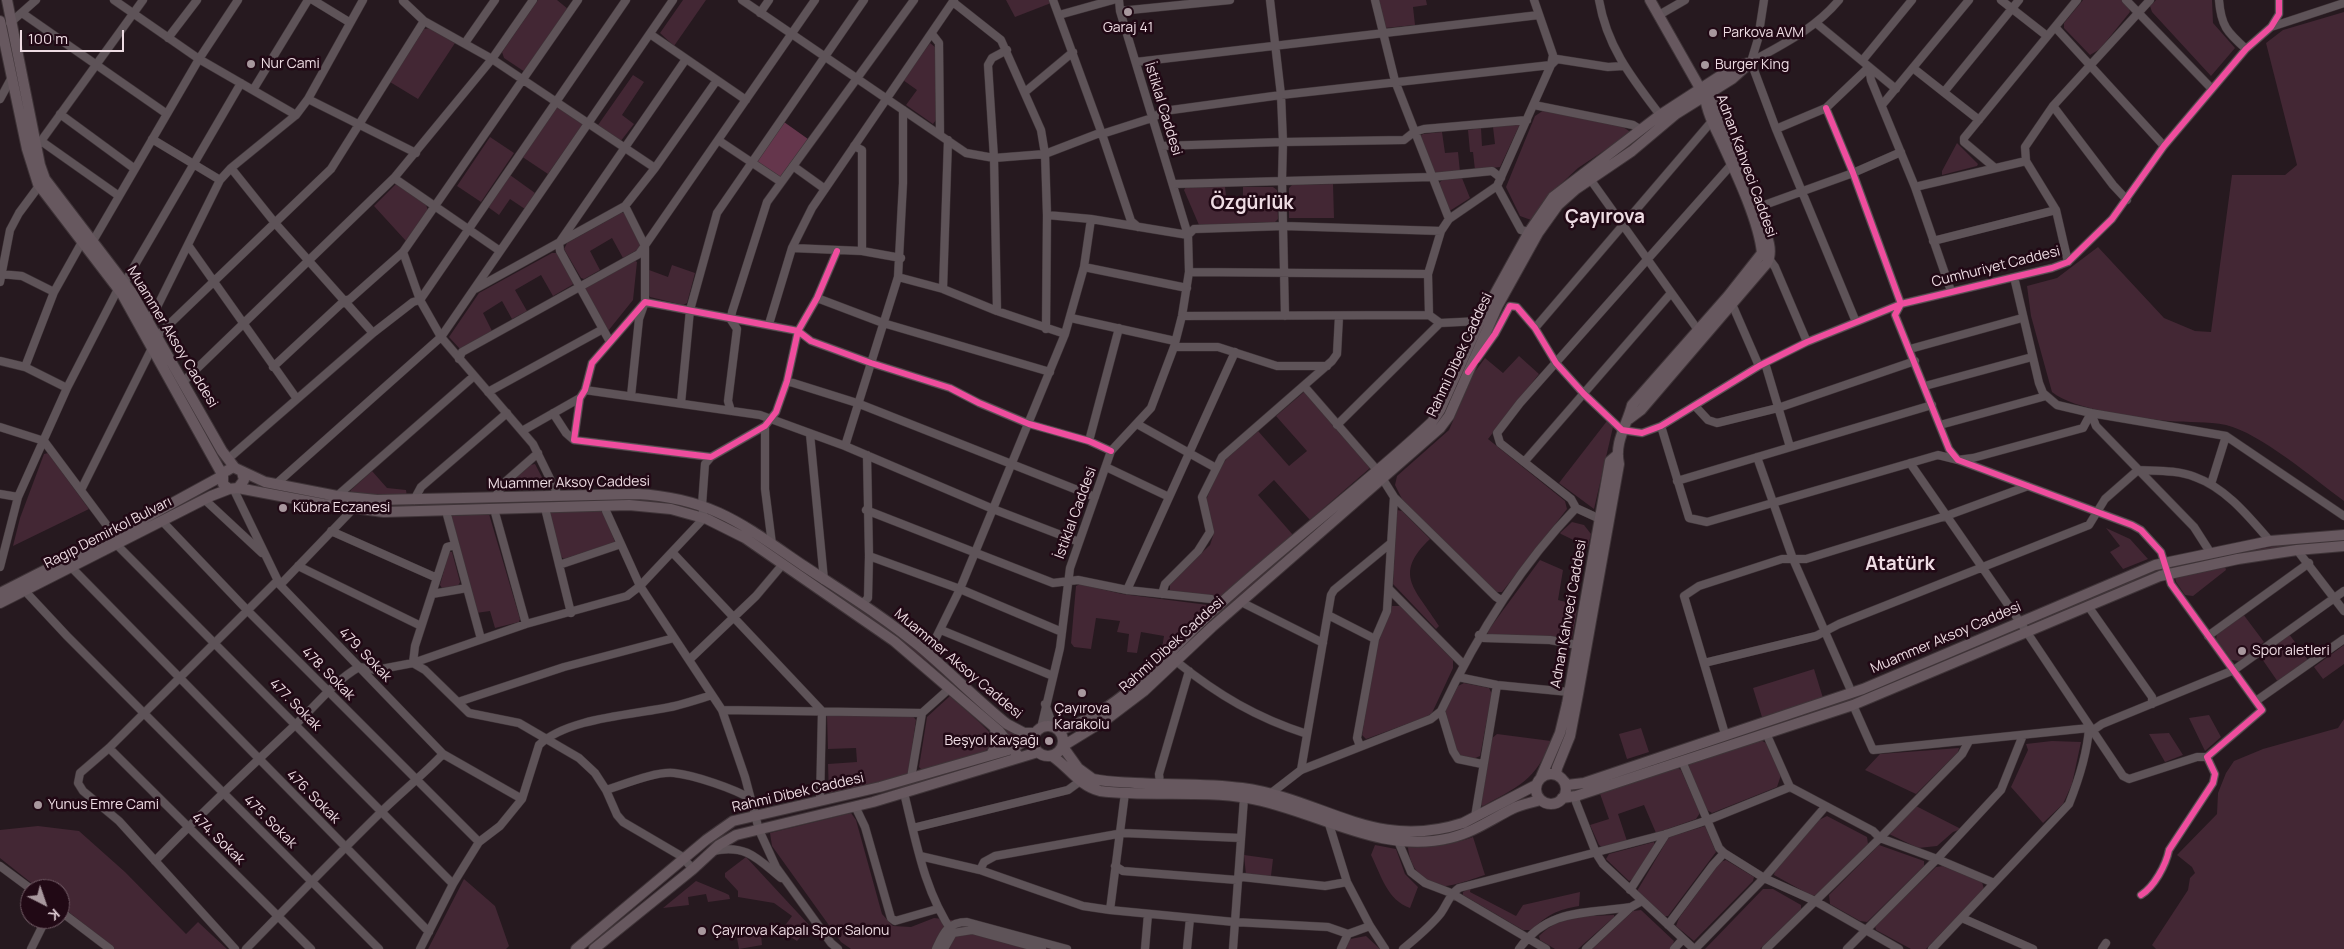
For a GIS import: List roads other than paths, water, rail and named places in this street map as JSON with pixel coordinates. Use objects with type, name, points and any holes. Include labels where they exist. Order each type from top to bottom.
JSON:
[{"type":"main road","name":"Muammer Aksoy Caddesi","points":[[7,0],[5,22],[38,144],[40,165],[48,184],[93,241],[121,285]]},
{"type":"main road","name":"Adnan Kahveci Caddesi","points":[[1560,778],[1556,768],[1570,736],[1619,464],[1617,455],[1622,430],[1629,419],[1632,405],[1758,260],[1762,253],[1754,223],[1732,164],[1706,108],[1703,92],[1650,0]]},
{"type":"main road","points":[[5,22],[12,77],[27,149],[39,186],[82,242],[121,285],[143,320],[153,346],[222,475],[223,484],[234,489],[353,509],[384,512],[607,506],[654,507],[704,518],[737,533],[894,641],[995,728],[1015,753]]},
{"type":"main road","name":"Rahmi Dibek Caddesi","points":[[1052,756],[1063,746],[1118,712],[1178,662],[1241,602],[1384,478],[1445,422],[1498,305],[1545,222],[1565,198],[1590,179],[1632,152],[1734,67],[1751,62]]},
{"type":"main road","points":[[1629,419],[1641,410],[1771,256],[1769,243],[1756,208],[1713,103],[1703,92]]},
{"type":"main road","name":"Rahmi Dibek Caddesi","points":[[594,949],[693,869],[711,852],[736,835],[904,793],[1015,753],[1026,739],[1036,733],[1084,722],[1108,706],[1159,664],[1219,605],[1426,428],[1437,416],[1480,321],[1546,205],[1557,193],[1660,115],[1703,92]]},
{"type":"main road","name":"Muammer Aksoy Caddesi","points":[[143,320],[157,336],[228,459],[239,470],[258,480],[337,496],[376,500],[558,495],[654,495],[682,499],[730,517],[772,544],[862,604],[928,654],[1007,724],[1024,733],[1036,733]]},
{"type":"main road","name":"Adnan Kahveci Caddesi","points":[[1539,781],[1560,733],[1610,462],[1617,455]]},
{"type":"main road","points":[[222,475],[228,469],[239,470],[244,480],[234,489]]},
{"type":"main road","name":"Ragıp Demirkol Bulvarı","points":[[0,603],[72,568],[222,475]]},
{"type":"main road","name":"Ragıp Demirkol Bulvarı","points":[[0,593],[116,540],[162,522],[204,499],[234,489]]},
{"type":"main road","name":"Muammer Aksoy Caddesi","points":[[1560,778],[1567,785],[1584,783],[1852,692],[2164,562],[2270,541],[2344,535]]},
{"type":"main road","points":[[1036,733],[1034,747],[1038,752],[1045,756],[1052,756],[1061,762],[1079,782],[1100,791],[1244,798],[1267,803],[1366,836],[1398,841],[1430,841],[1456,837],[1513,808],[1540,800],[1554,803],[1562,798],[1576,796],[1853,705],[2166,574],[2238,559],[2297,550],[2344,546]]},
{"type":"main road","points":[[991,755],[997,743],[995,728]]},
{"type":"main road","points":[[1056,728],[1063,738],[1063,746],[1078,768],[1093,779],[1232,787],[1299,801],[1354,823],[1393,831],[1439,830],[1475,817],[1549,774],[1560,778],[1566,790],[1562,798]]},
{"type":"main road","name":"Rahmi Dibek Caddesi","points":[[576,949],[726,825],[743,817],[820,801],[991,755],[1038,752]]},
{"type":"main road","points":[[1539,781],[1536,793],[1540,800]]},
{"type":"street","points":[[5,22],[22,13],[36,0]]},
{"type":"street","points":[[114,0],[199,59],[296,115]]},
{"type":"street","points":[[119,196],[38,144],[143,0]]},
{"type":"street","points":[[168,38],[197,0]]},
{"type":"street","points":[[93,241],[199,59],[238,0]]},
{"type":"street","points":[[253,90],[308,0]]},
{"type":"street","points":[[313,0],[349,22]]},
{"type":"street","points":[[143,320],[154,313],[220,180],[231,168],[296,115],[308,99],[349,22],[364,0]]},
{"type":"street","points":[[402,0],[424,20],[492,59],[655,168]]},
{"type":"street","points":[[465,43],[495,0]]},
{"type":"street","points":[[184,382],[394,178],[492,59],[533,0]]},
{"type":"street","points":[[273,367],[344,301],[350,299],[403,252],[578,0]]},
{"type":"street","points":[[228,459],[373,333],[413,302],[420,300],[626,0]]},
{"type":"street","points":[[276,484],[441,337],[673,0]]},
{"type":"street","points":[[742,0],[966,153],[994,158],[1045,154],[1097,134],[1152,118],[1164,110],[1395,81],[1551,64],[1557,60],[1608,67],[1623,66]]},
{"type":"street","points":[[760,13],[769,0]]},
{"type":"street","points":[[459,359],[462,352],[639,254],[815,0]]},
{"type":"street","points":[[681,404],[690,310],[717,213],[864,0]]},
{"type":"street","points":[[731,411],[728,401],[737,329],[731,320],[732,312],[767,202],[914,0]]},
{"type":"street","points":[[1053,0],[1102,134],[1131,222],[1138,227]]},
{"type":"street","points":[[1060,15],[1113,0]]},
{"type":"street","name":"İstiklal Caddesi","points":[[1036,733],[1053,676],[1062,632],[1067,583],[1079,542],[1111,451],[1151,408],[1182,316],[1189,272],[1188,235],[1120,11],[1119,0]]},
{"type":"street","points":[[1120,11],[1230,0]]},
{"type":"street","points":[[1270,0],[1281,95],[1284,316]]},
{"type":"street","points":[[1375,0],[1395,81],[1449,219]]},
{"type":"street","points":[[1429,314],[1428,274],[1441,231],[1449,219],[1497,186],[1551,64],[1553,55],[1534,0]]},
{"type":"street","points":[[1599,0],[1603,22],[1623,66],[1660,115]]},
{"type":"street","points":[[1659,15],[1685,0]]},
{"type":"street","points":[[1764,0],[1758,39],[1751,62],[1801,192],[1856,322]]},
{"type":"street","points":[[1862,61],[1912,0]]},
{"type":"street","points":[[1882,105],[1969,0]]},
{"type":"street","points":[[2002,0],[2047,36]]},
{"type":"street","points":[[1944,92],[2019,0]]},
{"type":"street","points":[[1995,168],[1964,142],[1964,138],[2077,0]]},
{"type":"street","points":[[2126,0],[2212,89]]},
{"type":"street","points":[[2068,262],[2056,210],[2026,160],[2025,147],[2053,106],[2150,0]]},
{"type":"street","points":[[2219,0],[2221,20],[2229,34],[2246,48]]},
{"type":"street","points":[[2271,27],[2279,14],[2279,0]]},
{"type":"street","points":[[769,324],[792,248],[812,208],[954,1],[1001,40],[1041,130],[1045,154],[1047,215],[1046,329]]},
{"type":"street","name":"Rahmi Dibek Caddesi","points":[[1751,62],[1816,23],[1836,1]]},
{"type":"street","points":[[2271,27],[2344,3]]},
{"type":"street","points":[[22,13],[167,114]]},
{"type":"street","points":[[1136,62],[1539,15]]},
{"type":"street","points":[[157,336],[331,169],[424,20]]},
{"type":"street","points":[[1816,23],[1896,89]]},
{"type":"street","points":[[2055,27],[2164,146]]},
{"type":"street","name":"Cumhuriyet Caddesi","points":[[1622,430],[1642,433],[1661,426],[1762,364],[1807,342],[1901,304],[2052,268],[2068,262],[2089,244],[2127,200],[2164,146],[2246,48],[2271,27]]},
{"type":"street","points":[[650,34],[746,100]]},
{"type":"street","points":[[932,34],[938,43],[940,135]]},
{"type":"street","points":[[997,311],[994,158],[988,65],[992,58],[1007,50]]},
{"type":"street","points":[[1025,92],[1073,52]]},
{"type":"street","points":[[609,340],[560,251],[559,243],[686,58]]},
{"type":"street","points":[[1776,130],[1826,108],[1869,67]]},
{"type":"street","points":[[1869,67],[1871,80],[1916,187],[1933,241],[1952,291]]},
{"type":"street","points":[[1913,68],[1979,120]]},
{"type":"street","points":[[0,99],[12,77]]},
{"type":"street","points":[[472,291],[625,206],[655,168],[718,80]]},
{"type":"street","points":[[0,567],[18,497],[67,388],[121,285],[241,83]]},
{"type":"street","points":[[308,99],[416,153]]},
{"type":"street","points":[[1534,105],[1633,125],[1641,130]]},
{"type":"street","points":[[2053,106],[2112,185],[2127,200]]},
{"type":"street","points":[[1826,108],[1853,173],[1901,304],[1895,315],[1949,450],[1958,460]]},
{"type":"street","points":[[845,446],[898,277],[901,258],[903,110]]},
{"type":"street","points":[[60,114],[135,169]]},
{"type":"street","points":[[1161,146],[1404,140],[1414,132],[1527,120]]},
{"type":"street","points":[[1535,328],[1712,121]]},
{"type":"street","points":[[152,139],[220,180]]},
{"type":"street","points":[[718,140],[781,182]]},
{"type":"street","points":[[943,289],[948,140]]},
{"type":"street","points":[[854,146],[862,150],[862,251]]},
{"type":"street","points":[[1756,208],[1853,173],[1901,152]]},
{"type":"street","points":[[1916,187],[2026,160]]},
{"type":"street","points":[[1600,519],[1576,508],[1572,498],[1500,443],[1497,433],[1556,363],[1732,164]]},
{"type":"street","points":[[793,166],[825,189]]},
{"type":"street","points":[[231,168],[275,223],[373,333]]},
{"type":"street","points":[[1174,184],[1432,177],[1492,171],[1501,178]]},
{"type":"street","points":[[394,178],[500,251]]},
{"type":"street","points":[[1590,179],[1698,330]]},
{"type":"street","points":[[39,186],[19,213],[10,230],[0,277],[22,276],[54,292]]},
{"type":"street","points":[[1497,186],[1521,230],[1529,232]]},
{"type":"street","points":[[625,206],[645,246],[644,302],[639,319],[631,396]]},
{"type":"street","points":[[1933,241],[2056,210]]},
{"type":"street","points":[[1047,215],[1091,218],[1188,235],[1194,229],[1284,226],[1441,231]]},
{"type":"street","points":[[928,654],[941,630],[976,552],[1071,318],[1084,267],[1091,218]]},
{"type":"street","points":[[25,366],[54,292],[82,242]]},
{"type":"street","points":[[188,245],[297,400]]},
{"type":"street","points":[[792,248],[862,251],[901,258]]},
{"type":"street","points":[[155,861],[223,792],[346,674],[359,667],[376,670],[413,663],[526,624],[572,613],[627,596],[640,586],[704,518],[702,506],[705,464],[710,457],[765,426],[772,419],[787,381],[798,331],[817,298],[837,251]]},
{"type":"street","points":[[403,252],[420,300],[441,337],[522,431],[538,453],[558,495]]},
{"type":"street","points":[[1769,259],[1775,267],[1807,342]]},
{"type":"street","points":[[1084,267],[1187,288]]},
{"type":"street","points":[[1189,272],[1428,274]]},
{"type":"street","points":[[898,277],[943,289],[997,311],[1065,334]]},
{"type":"street","points":[[2014,277],[2022,318],[2039,383],[2046,396],[2057,405],[2092,414],[2226,436],[2344,516]]},
{"type":"street","points":[[1525,461],[1671,293]]},
{"type":"street","points":[[817,298],[883,323],[1050,372]]},
{"type":"street","points":[[644,302],[731,320],[769,324],[798,331],[811,341],[871,363],[950,388],[1028,424],[1089,441],[1111,451]]},
{"type":"street","points":[[574,440],[580,398],[585,390],[592,363],[609,340],[644,302]]},
{"type":"street","points":[[1732,304],[1762,364],[1790,447]]},
{"type":"street","points":[[1468,372],[1496,334],[1510,306],[1517,307],[1535,328],[1556,363],[1584,394],[1622,430]]},
{"type":"street","points":[[1182,316],[1429,314],[1440,324]]},
{"type":"street","points":[[1162,594],[1165,584],[1198,551],[1210,532],[1202,497],[1222,457],[1327,366],[1337,354],[1339,316]]},
{"type":"street","points":[[1071,318],[1119,328],[1174,344],[1218,347],[1277,366],[1327,366]]},
{"type":"street","points":[[1910,349],[2022,318]]},
{"type":"street","points":[[1337,425],[1440,324],[1480,321]]},
{"type":"street","points":[[1089,441],[1119,328]]},
{"type":"street","points":[[488,392],[603,329]]},
{"type":"street","points":[[81,490],[153,346]]},
{"type":"street","points":[[1127,590],[1235,352]]},
{"type":"street","points":[[1925,386],[2032,357]]},
{"type":"street","points":[[0,361],[25,366],[67,388]]},
{"type":"street","points":[[1695,406],[1708,420],[1717,423],[1778,408],[1915,361]]},
{"type":"street","points":[[337,496],[474,376]]},
{"type":"street","points":[[787,381],[857,403],[1095,498]]},
{"type":"street","points":[[1304,386],[1384,478],[1394,498],[1501,600]]},
{"type":"street","points":[[585,390],[760,415],[845,446],[993,509],[1079,542]]},
{"type":"street","points":[[1940,425],[2046,396]]},
{"type":"street","points":[[522,431],[580,398]]},
{"type":"street","points":[[1678,480],[1932,405]]},
{"type":"street","points":[[414,500],[421,487],[507,413]]},
{"type":"street","points":[[553,413],[566,434],[574,440],[710,457]]},
{"type":"street","points":[[1958,460],[1973,458],[2083,428],[2092,414]]},
{"type":"street","points":[[2092,414],[2096,426],[2194,527],[2210,552]]},
{"type":"street","points":[[1137,424],[1216,468]]},
{"type":"street","points":[[765,426],[765,489],[772,544]]},
{"type":"street","points":[[1661,426],[1689,518],[1707,522],[1771,503],[1910,463],[1938,455],[1958,460],[2141,530],[2160,552],[2171,584],[2262,710],[2207,757],[2196,757],[2128,779],[2123,776],[2027,632],[1910,463]]},
{"type":"street","points":[[0,427],[44,441]]},
{"type":"street","points":[[810,434],[824,580]]},
{"type":"street","points":[[2211,484],[2226,436]]},
{"type":"street","name":"477. Sokak","points":[[44,441],[116,540],[453,884]]},
{"type":"street","points":[[495,497],[505,482],[538,453]]},
{"type":"street","points":[[862,604],[868,598],[867,455]]},
{"type":"street","points":[[1757,457],[1771,503],[1793,559],[1852,692]]},
{"type":"street","points":[[1106,467],[1169,498]]},
{"type":"street","points":[[1704,663],[1816,636],[1839,624],[2089,525],[2105,499],[2138,470],[2194,476],[2211,484],[2246,513],[2270,541]]},
{"type":"street","points":[[1725,734],[1684,596],[1699,586],[1782,559],[1806,559],[1946,516],[2028,486]]},
{"type":"street","name":"479. Sokak","points":[[234,489],[278,583],[443,754],[522,799]]},
{"type":"street","points":[[0,494],[18,497]]},
{"type":"street","points":[[1360,746],[1358,738],[1375,639],[1387,611],[1394,498]]},
{"type":"street","points":[[204,499],[266,556]]},
{"type":"street","points":[[607,506],[606,511],[640,586],[722,710],[759,829],[776,867],[831,943],[838,949]]},
{"type":"street","points":[[545,508],[572,613]]},
{"type":"street","points":[[1270,794],[1301,770],[1431,719],[1441,710],[1479,635],[1501,600],[1560,525],[1576,508]]},
{"type":"street","points":[[235,949],[119,821],[83,791],[78,782],[80,774],[109,748],[248,611],[298,566],[353,509]]},
{"type":"street","points":[[494,509],[526,624]]},
{"type":"street","points":[[866,510],[1053,583],[1067,583],[1078,580],[1127,590],[1211,599],[1219,605]]},
{"type":"street","points":[[446,511],[481,639]]},
{"type":"street","name":"478. Sokak","points":[[162,522],[248,611],[479,842]]},
{"type":"street","points":[[331,531],[437,578]]},
{"type":"street","points":[[1301,770],[1334,590],[1391,543]]},
{"type":"street","points":[[559,565],[621,544]]},
{"type":"street","points":[[413,663],[415,646],[447,547],[454,545]]},
{"type":"street","points":[[2297,550],[2344,611]]},
{"type":"street","points":[[672,552],[822,711],[820,801]]},
{"type":"street","points":[[869,556],[960,589],[1062,632]]},
{"type":"street","points":[[2208,636],[2308,563]]},
{"type":"street","points":[[689,660],[756,596],[783,564]]},
{"type":"street","points":[[298,566],[421,626]]},
{"type":"street","name":"476. Sokak","points":[[72,568],[429,932]]},
{"type":"street","points":[[432,594],[467,588]]},
{"type":"street","points":[[1389,589],[1464,665]]},
{"type":"street","name":"475. Sokak","points":[[25,591],[379,949]]},
{"type":"street","points":[[1853,705],[1873,750],[2090,729],[2234,670],[2344,591]]},
{"type":"street","points":[[1241,602],[1323,643]]},
{"type":"street","points":[[2088,606],[2152,697],[2152,704]]},
{"type":"street","points":[[1328,615],[1375,639]]},
{"type":"street","points":[[941,630],[1053,676]]},
{"type":"street","points":[[1479,635],[1484,638],[1550,640],[1577,645]]},
{"type":"street","points":[[458,702],[564,668],[674,638]]},
{"type":"street","points":[[2256,701],[2344,639]]},
{"type":"street","points":[[1178,662],[1255,714],[1274,723],[1307,734]]},
{"type":"street","points":[[413,663],[425,670],[469,713],[518,723],[580,758],[595,773],[606,790],[617,816],[623,822],[683,859],[693,869]]},
{"type":"street","points":[[1160,784],[1159,774],[1189,671]]},
{"type":"street","points":[[1458,677],[1497,685],[1569,692]]},
{"type":"street","points":[[1475,817],[1482,764],[1497,685]]},
{"type":"street","points":[[911,778],[922,713],[950,688]]},
{"type":"street","points":[[420,949],[453,884],[479,842],[500,826],[522,799],[539,745],[546,738],[583,722],[675,706],[712,695]]},
{"type":"street","points":[[1046,704],[1056,728]]},
{"type":"street","points":[[722,710],[922,713]]},
{"type":"street","points":[[1441,710],[1453,751],[1458,759],[1482,764]]},
{"type":"street","points":[[1932,949],[2069,804],[2080,777],[2087,751],[2090,729]]},
{"type":"street","points":[[1766,733],[1790,787],[1873,831],[1880,838],[1994,883]]},
{"type":"street","points":[[1847,949],[1937,859],[2001,790],[2023,735]]},
{"type":"street","points":[[1766,949],[1880,838],[1962,754],[1969,741]]},
{"type":"street","name":"474. Sokak","points":[[109,748],[311,949]]},
{"type":"street","points":[[246,949],[345,847],[382,811],[418,781],[443,754]]},
{"type":"street","points":[[2141,895],[2147,891],[2167,859],[2169,850],[2213,784],[2215,774],[2207,757]]},
{"type":"street","points":[[1682,761],[1719,848],[1724,853],[1764,878],[1815,901],[1899,949]]},
{"type":"street","points":[[606,790],[674,773],[736,790],[751,799]]},
{"type":"street","points":[[913,828],[1068,790],[1079,782]]},
{"type":"street","points":[[1403,949],[1441,913],[1451,893],[1460,888],[1666,834],[1708,820],[1790,787]]},
{"type":"street","points":[[904,793],[927,884],[938,909],[951,930]]},
{"type":"street","points":[[1110,910],[1125,793]]},
{"type":"street","points":[[1576,796],[1576,802],[1596,853],[1603,864],[1694,949],[1764,878],[1825,807]]},
{"type":"street","points":[[1232,949],[1244,798]]},
{"type":"street","points":[[855,806],[866,827],[891,918],[895,921],[902,920],[938,909]]},
{"type":"street","points":[[1329,824],[1347,882],[1370,926],[1385,949]]},
{"type":"street","points":[[980,870],[984,862],[995,856],[1120,834],[1241,838]]},
{"type":"street","points":[[1630,890],[1666,834]]},
{"type":"street","points":[[1398,841],[1411,872],[1425,883],[1451,893],[1546,949]]},
{"type":"street","points":[[711,852],[728,848],[745,850],[789,885]]},
{"type":"street","points":[[1668,925],[1713,864],[1724,853]]},
{"type":"street","points":[[920,856],[980,870],[1083,906],[1234,922],[1328,927],[1348,934],[1370,926]]},
{"type":"street","points":[[0,866],[20,881]]},
{"type":"street","points":[[1115,866],[1123,870],[1237,880],[1242,877],[1325,886],[1347,882]]},
{"type":"street","points":[[1586,949],[1631,907],[1642,901]]},
{"type":"street","points":[[1518,949],[1527,938],[1564,914],[1631,907]]},
{"type":"street","points":[[1145,949],[1148,914]]},
{"type":"street","points":[[1187,949],[1190,918]]},
{"type":"street","points":[[1962,918],[2033,949]]},
{"type":"street","points":[[70,919],[110,949]]},
{"type":"street","points":[[944,949],[954,923],[966,922],[1067,949]]},
{"type":"street","points":[[31,949],[41,929]]},
{"type":"street","points":[[936,949],[951,930]]},
{"type":"street","points":[[951,930],[972,930],[1042,949]]},
{"type":"street","points":[[1340,949],[1348,934]]},
{"type":"street","points":[[1674,949],[1683,939]]},
{"type":"place","name":"Garaj 41","points":[[1128,12]]},
{"type":"place","name":"Parkova AVM","points":[[1713,33]]},
{"type":"place","name":"Nur Cami","points":[[251,64]]},
{"type":"place","name":"Burger King","points":[[1705,65]]},
{"type":"place","name":"Kübra Eczanesi","points":[[283,508]]},
{"type":"place","name":"Spor aletleri","points":[[2242,651]]},
{"type":"place","name":"Çayırova Karakolu","points":[[1082,693]]},
{"type":"place","name":"Beşyol Kavşağı","points":[[1049,741]]},
{"type":"place","name":"Yunus Emre Cami","points":[[38,805]]},
{"type":"place","name":"Çayırova Kapalı Spor Salonu","points":[[702,931]]},
{"type":"district","name":"Özgürlük","points":[[1252,204]]},
{"type":"district","name":"Çayırova","points":[[1605,218]]},
{"type":"district","name":"Atatürk","points":[[1900,565]]}]
